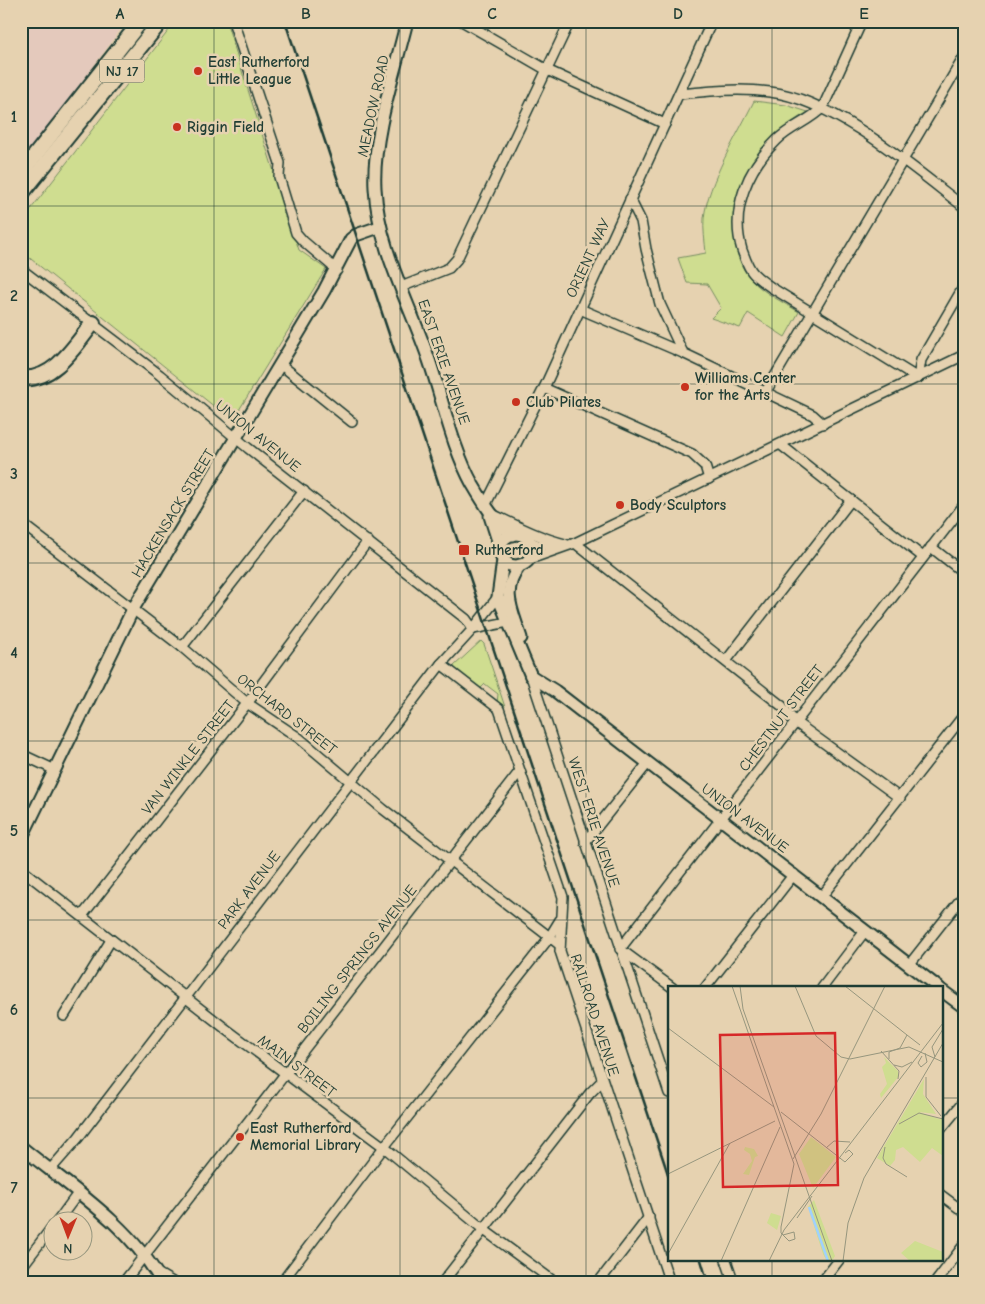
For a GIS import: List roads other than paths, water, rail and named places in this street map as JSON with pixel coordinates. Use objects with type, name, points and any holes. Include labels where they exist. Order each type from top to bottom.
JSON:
[{"type":"highway","name":"NJ 17","points":[[21,173],[140,21]]},
{"type":"highway","name":"NJ 17","points":[[21,194],[161,21]]},
{"type":"highway","points":[[21,378],[46,374],[67,356],[94,323]]},
{"type":"main road","name":"MEADOW ROAD","points":[[379,227],[374,187],[377,151],[407,21]]},
{"type":"main road","name":"HACKENSACK STREET","points":[[21,839],[133,609],[337,270],[350,239],[379,227]]},
{"type":"main road","name":"EAST ERIE AVENUE","points":[[379,227],[428,358],[463,463],[486,504],[502,527],[513,535]]},
{"type":"main road","name":"EAST ERIE AVENUE","points":[[486,504],[500,547]]},
{"type":"main road","points":[[520,565],[510,564],[503,560],[500,547],[505,539],[513,535],[523,536],[529,541],[532,548],[530,558],[520,565],[503,594],[531,676]]},
{"type":"main road","name":"WEST ERIE AVENUE","points":[[503,560],[503,594],[508,622],[531,676]]},
{"type":"main road","name":"UNION AVENUE","points":[[531,676],[556,691],[794,874],[935,986]]},
{"type":"main road","name":"UNION AVENUE","points":[[942,992],[964,1007]]},
{"type":"main road","points":[[21,1146],[79,1192],[120,1230],[162,1283]]},
{"type":"street","points":[[233,21],[280,163],[279,177],[296,232],[303,241],[337,270]]},
{"type":"street","points":[[401,287],[449,268],[457,259],[570,21]]},
{"type":"street","name":"ORIENT WAY","points":[[486,504],[544,388],[712,21]]},
{"type":"street","points":[[862,21],[822,107],[812,118],[796,125],[777,140],[757,163],[739,202],[738,235],[753,273],[812,314],[918,378]]},
{"type":"street","points":[[465,22],[547,70],[664,124]]},
{"type":"street","points":[[765,393],[964,57]]},
{"type":"street","points":[[678,94],[720,90],[771,92],[822,107],[903,159],[964,207]]},
{"type":"street","points":[[630,199],[641,221],[660,304],[684,353]]},
{"type":"street","name":"UNION AVENUE","points":[[21,269],[94,323],[235,438],[466,619],[474,630]]},
{"type":"street","points":[[918,378],[921,360],[964,286]]},
{"type":"street","points":[[580,309],[684,353],[813,415],[823,424]]},
{"type":"street","points":[[530,558],[575,543],[964,355]]},
{"type":"street","points":[[280,364],[352,422]]},
{"type":"street","points":[[544,388],[692,454],[705,466],[709,479]]},
{"type":"street","points":[[780,445],[923,557]]},
{"type":"street","points":[[182,647],[304,491]]},
{"type":"street","points":[[726,662],[851,500]]},
{"type":"street","name":"CHESTNUT STREET","points":[[620,949],[964,505]]},
{"type":"street","points":[[494,515],[530,530],[542,538],[565,544]]},
{"type":"street","name":"ORCHARD STREET","points":[[21,524],[182,647],[247,703],[299,738],[350,782],[560,945]]},
{"type":"street","name":"VAN WINKLE STREET","points":[[82,916],[247,703],[368,541]]},
{"type":"street","points":[[529,541],[543,545],[575,543],[782,706],[796,722],[900,798]]},
{"type":"street","points":[[931,547],[964,572]]},
{"type":"street","name":"PARK AVENUE","points":[[50,1170],[186,997],[441,664],[474,630],[503,594]]},
{"type":"street","points":[[474,630],[508,622]]},
{"type":"street","name":"RAILROAD AVENUE","points":[[441,664],[500,709],[563,897],[560,945],[602,1081],[670,1283]]},
{"type":"street","name":"WEST ERIE AVENUE","points":[[531,676],[668,1090]]},
{"type":"street","points":[[822,896],[964,715]]},
{"type":"street","points":[[21,754],[55,770]]},
{"type":"street","points":[[585,842],[648,763]]},
{"type":"street","name":"BOILING SPRINGS AVENUE","points":[[123,1283],[520,771]]},
{"type":"street","name":"MAIN STREET","points":[[21,869],[285,1074],[384,1147],[484,1230],[556,1283]]},
{"type":"street","points":[[707,986],[794,874]]},
{"type":"street","points":[[909,965],[964,895]]},
{"type":"street","points":[[281,1283],[384,1147],[550,938],[563,914]]},
{"type":"street","points":[[824,986],[865,931]]},
{"type":"street","points":[[64,1016],[111,940]]},
{"type":"street","points":[[620,949],[670,986]]},
{"type":"street","points":[[442,1283],[590,1093],[602,1081]]},
{"type":"street","points":[[942,1128],[964,1101]]},
{"type":"street","points":[[64,1212],[79,1192]]},
{"type":"street","points":[[942,1196],[964,1212]]},
{"type":"street","points":[[598,1283],[649,1217]]},
{"type":"street","points":[[21,1268],[42,1240]]},
{"type":"street","points":[[935,1283],[964,1245]]},
{"type":"street","points":[[727,1262],[734,1283]]},
{"type":"street","points":[[821,1283],[837,1262]]},
{"type":"street","points":[[155,1272],[174,1283]]},
{"type":"railway","points":[[285,21],[668,1174]]},
{"type":"railway","points":[[702,1262],[708,1283]]},
{"type":"place","name":"East Rutherford Little League","points":[[198,71]]},
{"type":"place","name":"Riggin Field","points":[[177,127]]},
{"type":"place","name":"Williams Center for the Arts","points":[[685,387]]},
{"type":"place","name":"Club Pilates","points":[[516,402]]},
{"type":"place","name":"Body Sculptors","points":[[620,505]]},
{"type":"place","name":"Rutherford","points":[[464,550]]},
{"type":"place","name":"East Rutherford Memorial Library","points":[[240,1137]]}]
